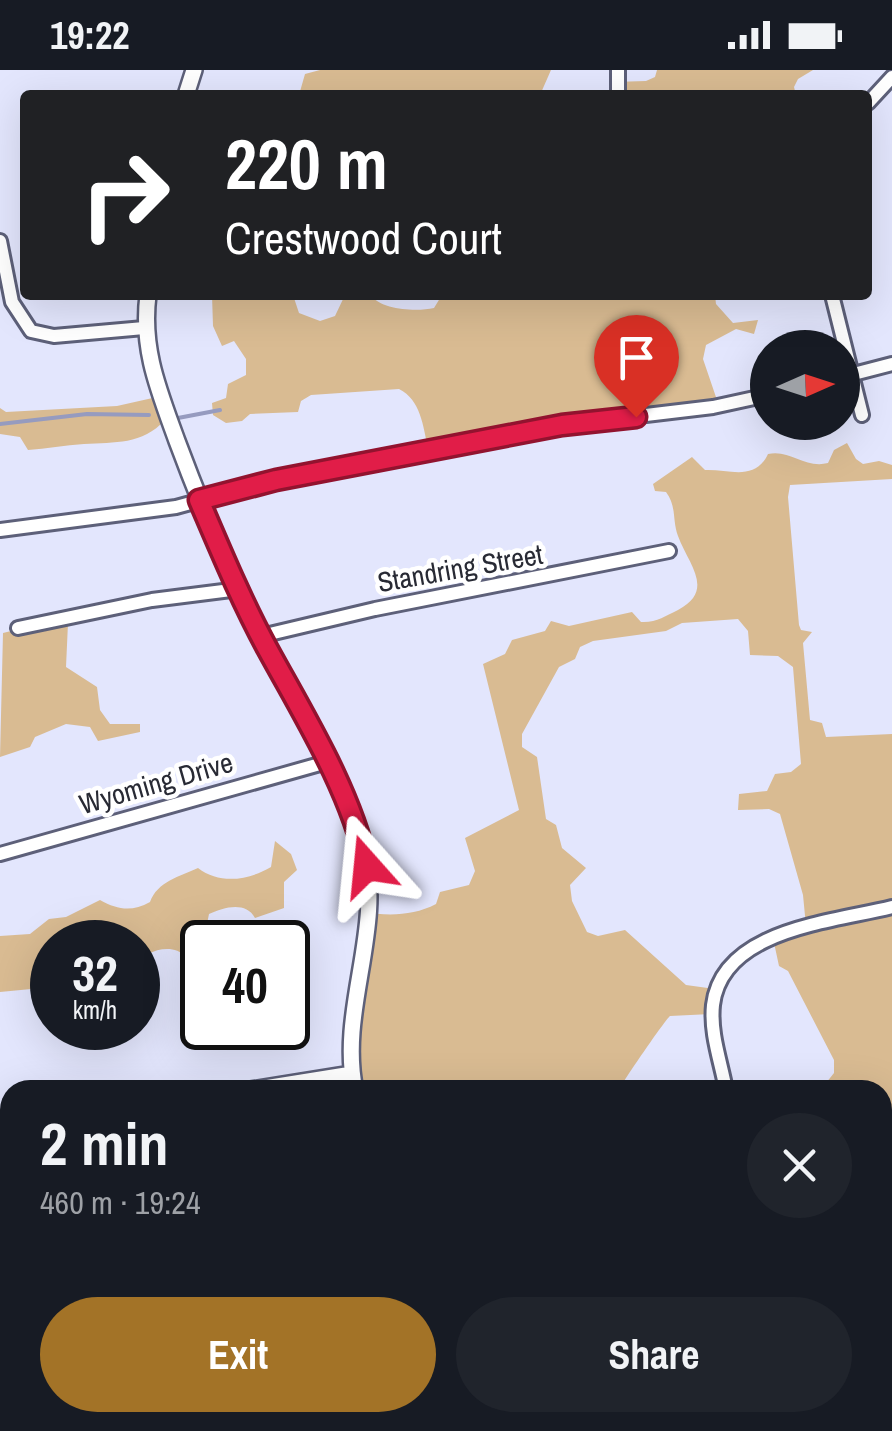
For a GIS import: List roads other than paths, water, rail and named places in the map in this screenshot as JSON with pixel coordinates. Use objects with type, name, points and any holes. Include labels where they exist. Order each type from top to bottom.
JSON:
[{"type":"street","points":[[872,99],[892,77]]},
{"type":"street","points":[[0,241],[12,302],[30,331],[54,336],[144,328]]},
{"type":"street","points":[[147,300],[144,328],[147,356],[199,500],[261,636],[327,762],[363,846],[367,866],[366,929],[353,1028],[353,1080]]},
{"type":"street","points":[[833,300],[839,330]]},
{"type":"street","points":[[860,372],[892,364]]},
{"type":"street","points":[[0,530],[176,507],[276,480],[562,425],[750,399]]},
{"type":"street","points":[[860,410],[862,415]]},
{"type":"street","name":"Standring Street","points":[[261,636],[376,608],[669,551]]},
{"type":"street","points":[[18,628],[152,600],[239,589]]},
{"type":"street","name":"Wyoming Drive","points":[[0,854],[327,762]]},
{"type":"street","points":[[724,1080],[714,1035],[713,1003],[719,982],[731,965],[770,938],[892,907]]},
{"type":"waterway","points":[[178,418],[220,410]]},
{"type":"waterway","points":[[0,424],[87,414],[149,415]]}]
